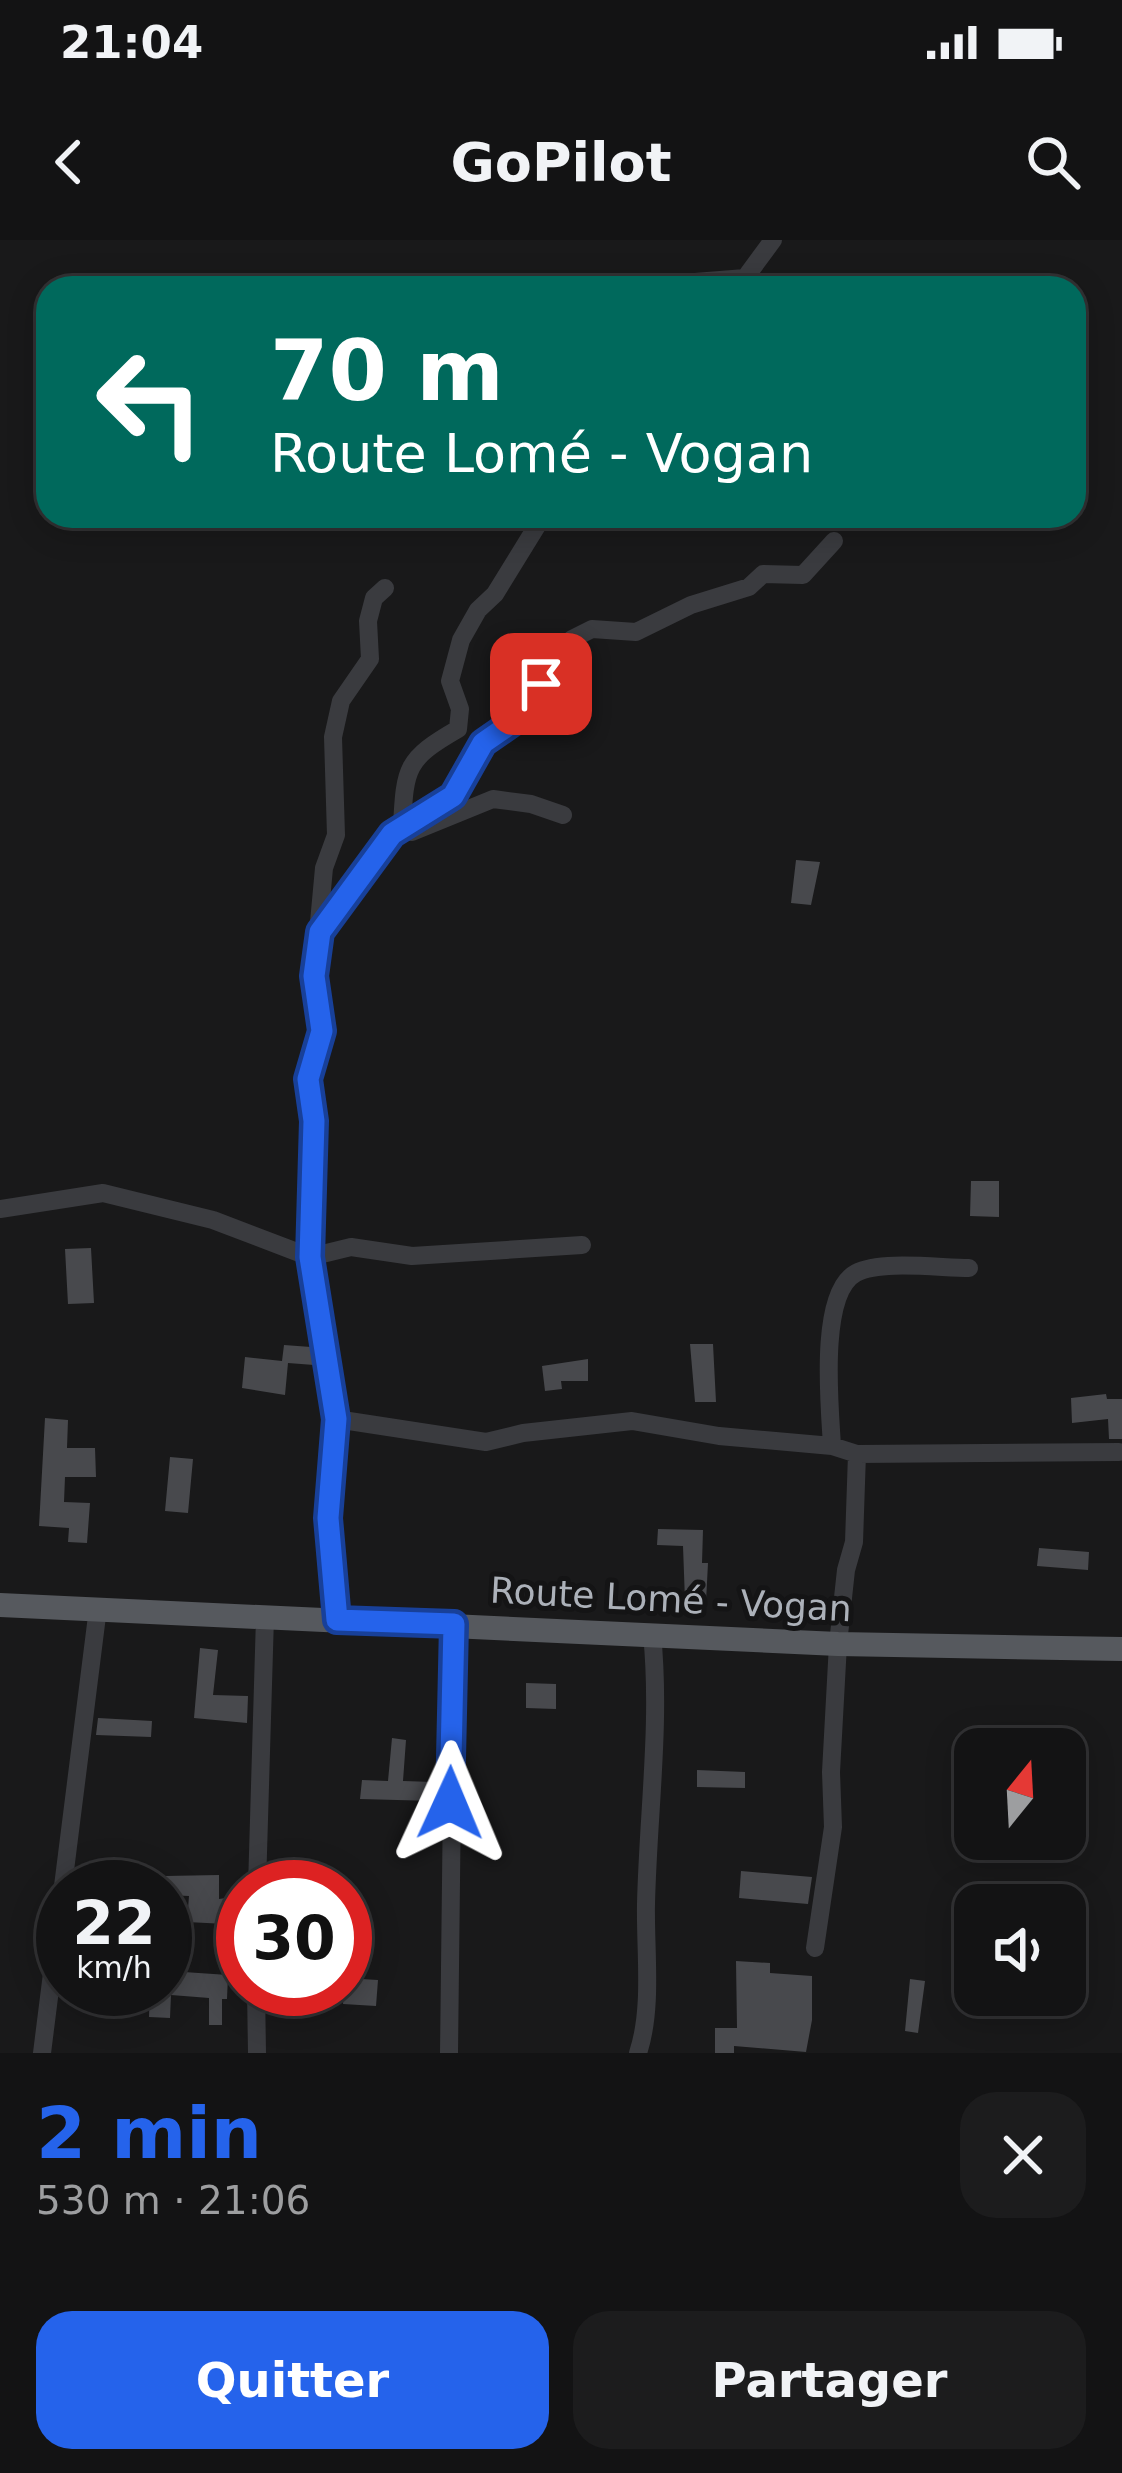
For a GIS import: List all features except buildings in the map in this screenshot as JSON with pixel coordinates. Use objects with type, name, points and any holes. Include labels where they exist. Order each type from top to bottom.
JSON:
[{"type":"main road","name":"Route Lomé - Vogan","points":[[0,1605],[838,1644],[1122,1649]]},
{"type":"street","points":[[746,276],[773,240]]},
{"type":"street","points":[[402,826],[404,787],[413,759],[458,729],[460,710],[450,681],[460,640],[536,528]]},
{"type":"street","points":[[320,932],[392,834],[453,796],[483,743],[519,718],[572,639],[592,629],[636,632],[691,605],[749,587],[763,574],[803,575],[834,541]]},
{"type":"street","points":[[337,1620],[328,1518],[336,1419],[310,1257],[314,1121],[308,1079],[322,1031],[314,976],[324,868],[336,835],[333,737],[341,701],[370,659],[368,621],[374,598],[385,588]]},
{"type":"street","points":[[402,826],[412,832],[493,799],[563,815]]},
{"type":"street","points":[[0,1209],[103,1193],[213,1220],[310,1257],[351,1247],[412,1256],[582,1245]]},
{"type":"street","points":[[832,1446],[826,1359],[846,1283],[854,1273],[886,1267],[969,1268]]},
{"type":"street","points":[[336,1419],[486,1442],[523,1433],[632,1421],[719,1436],[832,1446],[857,1454],[1119,1452]]},
{"type":"street","points":[[815,1948],[833,1827],[838,1644],[845,1570],[854,1542],[857,1454]]},
{"type":"street","points":[[42,2053],[98,1608]]},
{"type":"street","points":[[258,1860],[265,1617]]},
{"type":"street","points":[[449,2053],[454,1624]]},
{"type":"street","points":[[638,2053],[644,2020],[657,1682],[652,1634]]},
{"type":"street","points":[[256,2016],[257,2053]]},
{"type":"route","points":[[450,1803],[454,1624],[337,1620],[328,1518],[336,1419],[310,1257],[314,1121],[308,1079],[322,1031],[314,976],[320,932],[392,834],[453,796],[483,743],[519,718],[541,684]]}]
